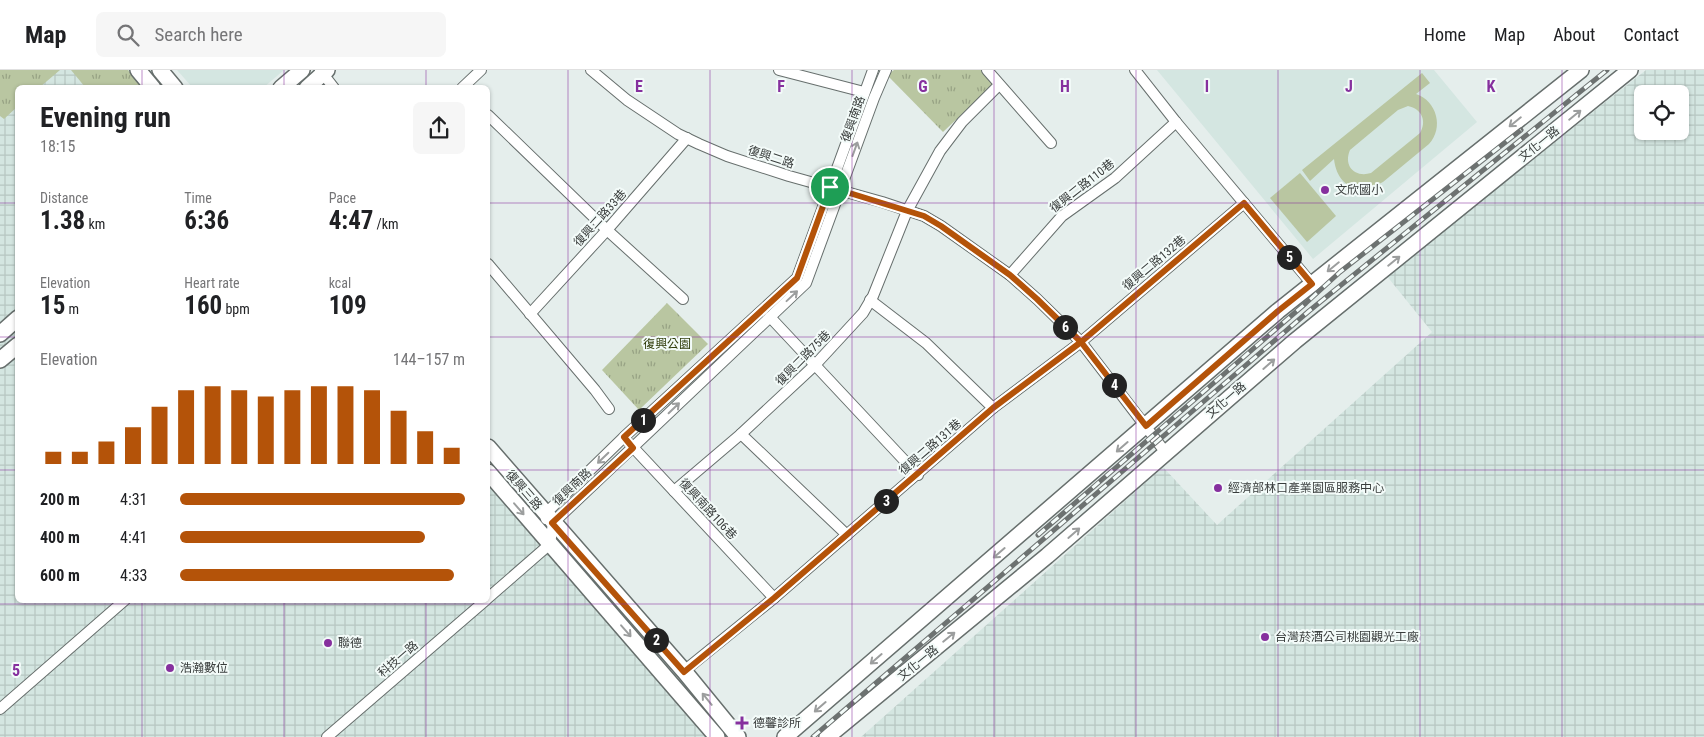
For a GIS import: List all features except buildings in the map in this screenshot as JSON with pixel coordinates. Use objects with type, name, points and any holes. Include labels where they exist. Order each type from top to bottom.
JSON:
[{"type":"street","points":[[138,70],[150,85]]},
{"type":"street","points":[[160,70],[172,85]]},
{"type":"street","points":[[284,85],[302,70]]},
{"type":"street","points":[[465,85],[481,70]]},
{"type":"street","name":"復興二路","points":[[591,70],[627,100],[687,138],[727,156],[924,216],[941,226],[1010,275],[1081,342],[1166,453]]},
{"type":"street","points":[[779,70],[864,92]]},
{"type":"street","name":"復興南路","points":[[550,544],[549,518],[624,437],[797,278],[873,70]]},
{"type":"street","name":"復興南路","points":[[549,518],[633,448],[806,283],[886,70]]},
{"type":"street","points":[[987,70],[1051,143]]},
{"type":"street","points":[[1135,70],[1176,122],[1312,284]]},
{"type":"street","points":[[785,737],[1278,311],[1581,70]]},
{"type":"street","name":"文化一路","points":[[827,737],[1047,556],[1295,341],[1630,70]]},
{"type":"street","points":[[310,85],[323,71],[332,85]]},
{"type":"street","name":"復興二路75巷","points":[[674,491],[741,434],[815,365],[863,313],[873,296],[907,211],[940,150],[962,122],[999,85]]},
{"type":"street","points":[[490,117],[607,230],[683,299]]},
{"type":"street","name":"復興二路110巷","points":[[1010,275],[1062,216],[1114,178],[1176,122]]},
{"type":"street","name":"復興二路33巷","points":[[530,314],[607,230],[687,138]]},
{"type":"street","name":"復興二路132巷","points":[[1081,342],[1244,203]]},
{"type":"street","points":[[817,222],[827,226]]},
{"type":"street","points":[[490,266],[609,409]]},
{"type":"street","points":[[870,300],[926,343],[993,408]]},
{"type":"street","points":[[770,317],[918,475]]},
{"type":"street","points":[[0,334],[15,321]]},
{"type":"street","name":"復興二路131巷","points":[[684,672],[918,475],[993,408],[1081,342]]},
{"type":"street","points":[[0,360],[15,348]]},
{"type":"street","points":[[741,434],[847,535]]},
{"type":"street","name":"復興南路106巷","points":[[624,437],[774,598]]},
{"type":"street","name":"復興三路","points":[[490,449],[684,672],[738,737]]},
{"type":"street","name":"復興三路","points":[[490,474],[717,737]]},
{"type":"street","name":"科技一路","points":[[490,596],[550,544]]},
{"type":"street","points":[[0,709],[122,603]]},
{"type":"street","name":"科技一路","points":[[327,737],[482,603]]},
{"type":"shaded area","points":[[0,70],[156,70],[168,85],[15,85],[15,603],[490,603],[490,449],[732,737],[0,737]]},
{"type":"shaded area","points":[[177,70],[284,70],[266,85],[190,85]]},
{"type":"shaded area","name":"文欣國小","points":[[1157,70],[1434,70],[1477,122],[1313,259]]},
{"type":"shaded area","points":[[1646,70],[1704,70],[1704,737],[861,737],[1163,467],[1217,525],[1432,332],[1386,275]]},
{"type":"green space","points":[[0,70],[60,70],[42,85],[15,85],[15,109],[4,119],[0,116]]},
{"type":"green space","points":[[71,70],[128,70],[141,85],[83,85]]},
{"type":"green space","points":[[894,70],[982,70],[993,85],[943,132],[887,75]]},
{"type":"green space","points":[[1422,73],[1430,83],[1416,94],[1429,103],[1436,116],[1437,123],[1434,138],[1383,182],[1366,188],[1351,186],[1344,182],[1340,176],[1334,159],[1310,181],[1302,170]],"holes":[[[1408,106],[1422,116],[1423,124],[1420,133],[1371,173],[1360,174],[1355,172],[1349,166],[1348,156],[1350,150],[1398,110]]]},
{"type":"green space","points":[[1300,173],[1336,216],[1307,242],[1270,198]]},
{"type":"green space","name":"復興公園","points":[[667,303],[708,344],[639,410],[602,370]]},
{"type":"railway","points":[[813,737],[1309,311],[1607,70]]},
{"type":"railway","points":[[1038,535],[1340,272],[1521,130]]},
{"type":"place","name":"文欣國小","points":[[1325,190]]},
{"type":"place","name":"經濟部林口產業園區服務中心","points":[[1218,488]]},
{"type":"place","name":"台灣菸酒公司桃園觀光工廠","points":[[1265,637]]},
{"type":"place","name":"聯德","points":[[328,643]]},
{"type":"place","name":"浩瀚數位","points":[[170,668]]},
{"type":"place","name":"德馨診所","points":[[742,723]]},
{"type":"route","points":[[830,187],[797,278],[624,437],[633,448],[552,523],[684,672],[918,475],[993,408],[1081,342],[1146,426],[1278,311],[1312,284],[1244,203],[1081,342],[1010,275],[941,226],[924,216],[830,187]]}]
